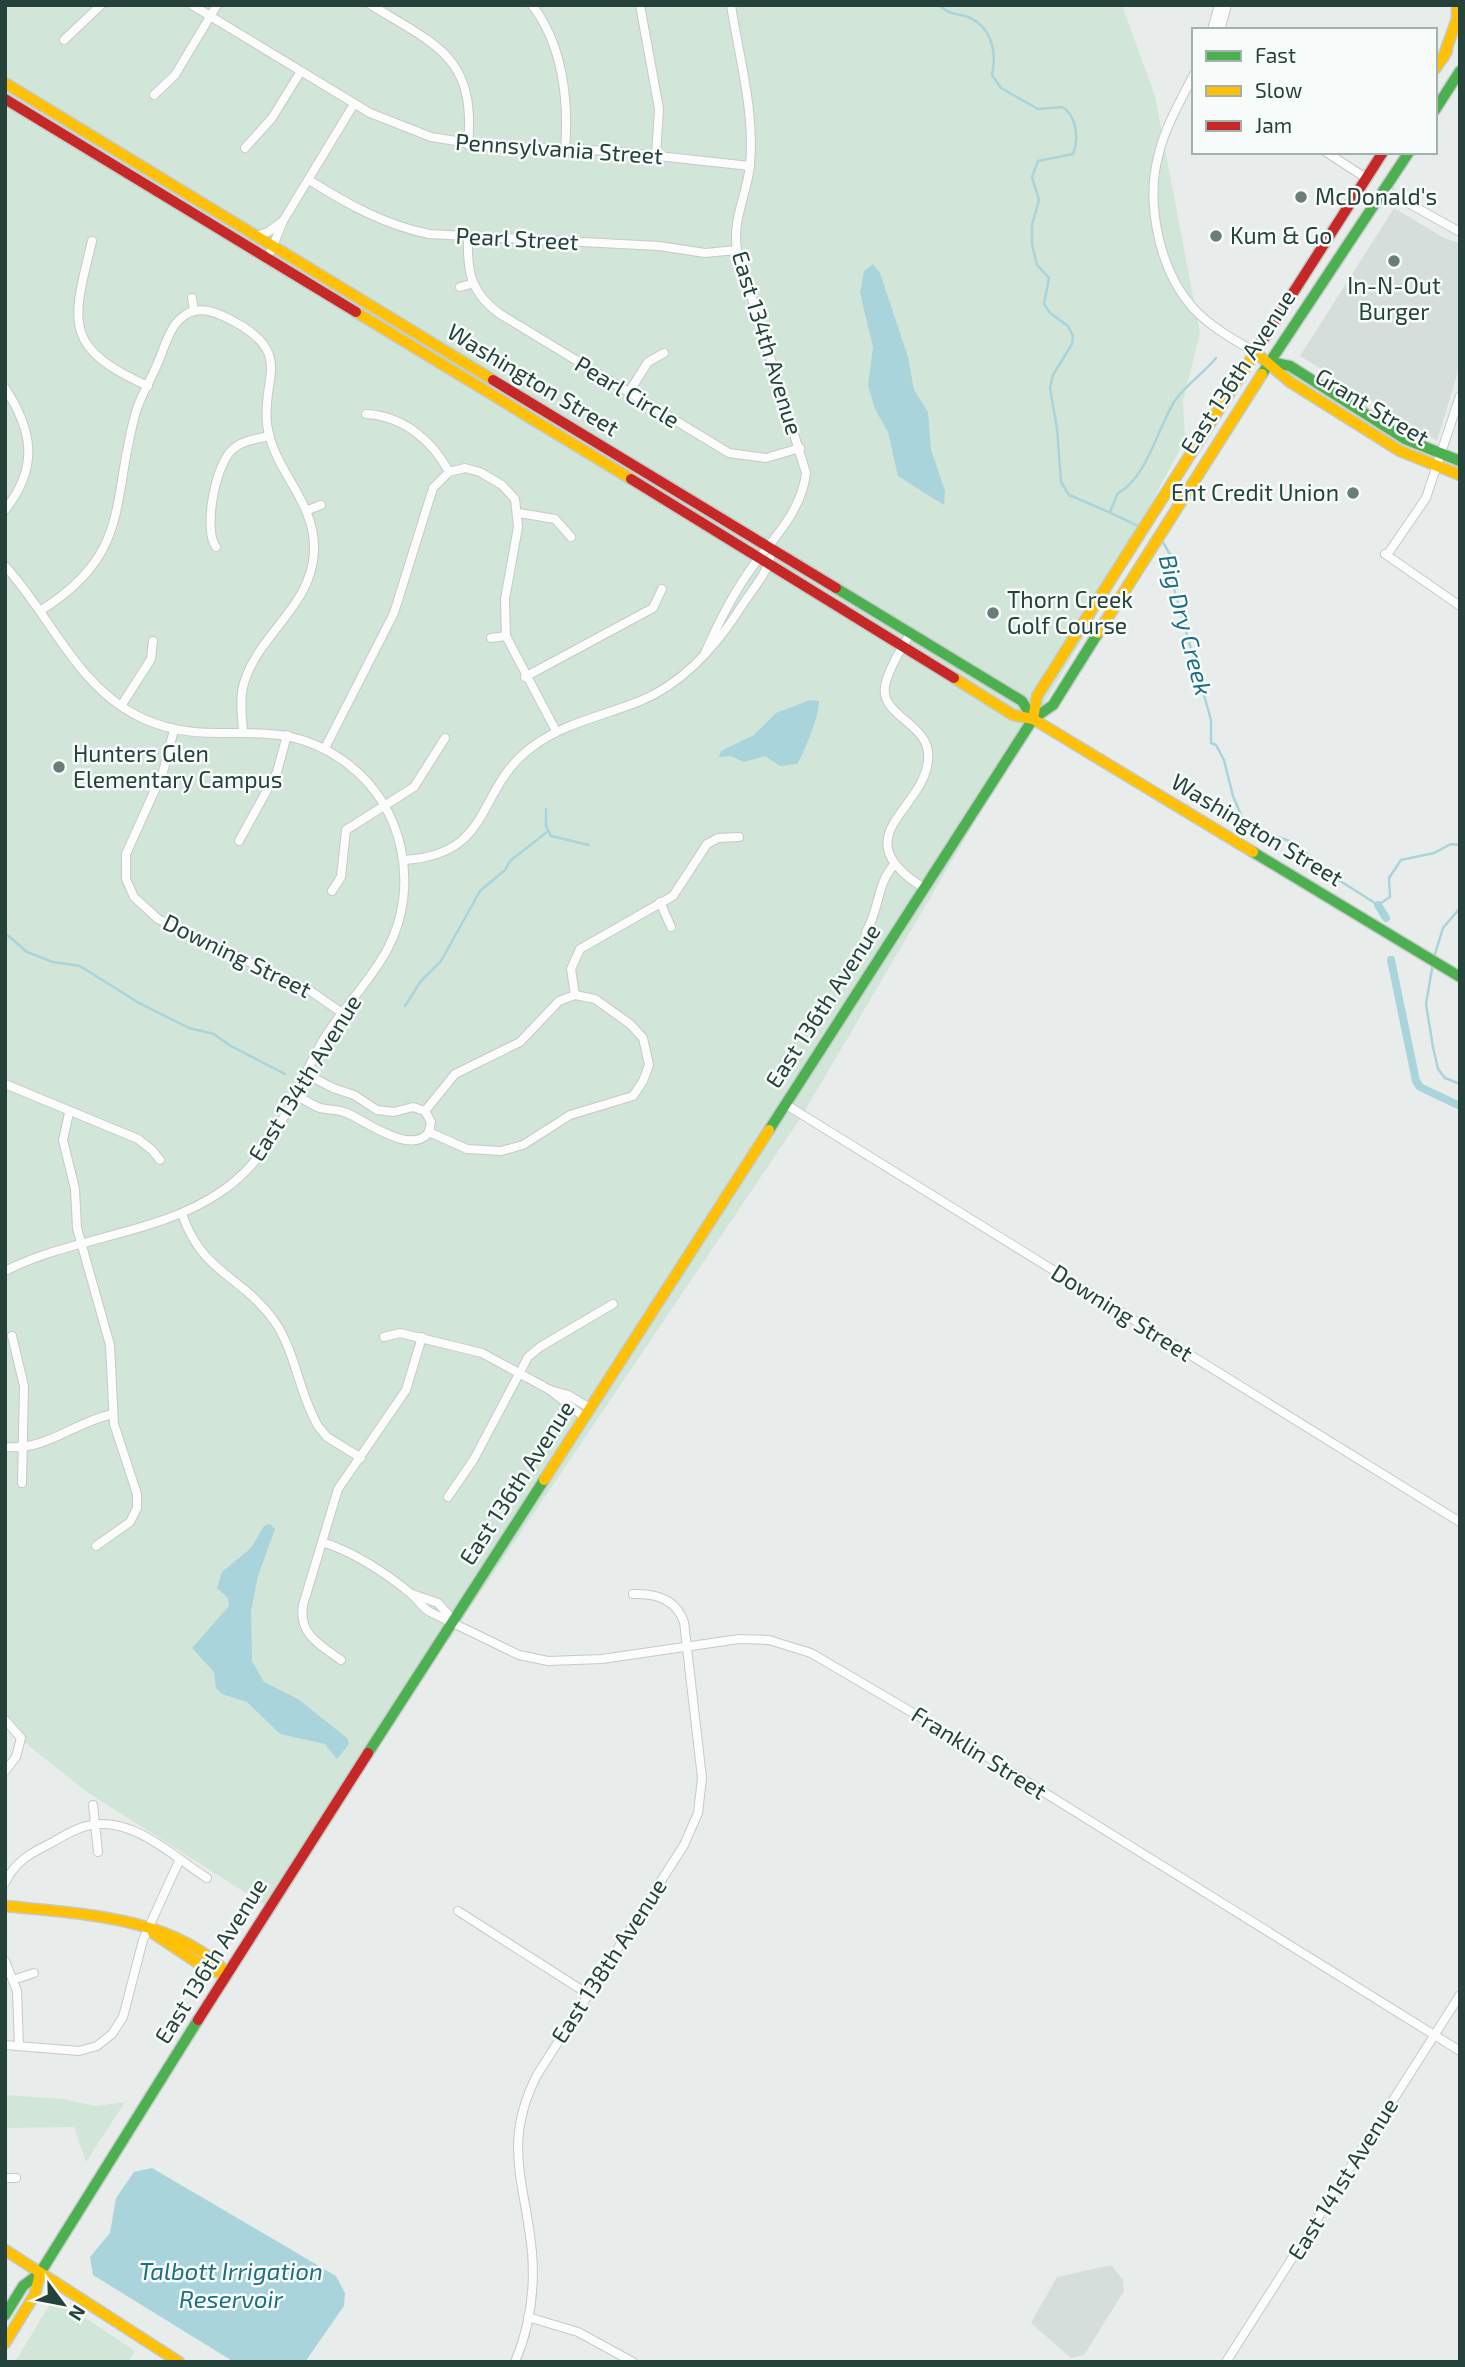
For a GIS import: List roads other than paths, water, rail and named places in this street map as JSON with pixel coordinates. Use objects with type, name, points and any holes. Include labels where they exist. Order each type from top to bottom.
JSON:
[{"type":"main road","points":[[1443,58],[1457,19],[1457,5]]},
{"type":"main road","points":[[1437,66],[1460,30]]},
{"type":"main road","points":[[1437,107],[1460,71]]},
{"type":"main road","name":"Washington Street","points":[[5,83],[1021,701],[1033,719]]},
{"type":"main road","name":"Washington Street","points":[[5,99],[765,559],[1013,715],[1033,719],[1455,974]]},
{"type":"main road","name":"East 136th Avenue","points":[[1033,719],[1037,696],[1381,154]]},
{"type":"main road","name":"East 136th Avenue","points":[[5,2343],[35,2294],[40,2273],[227,1973],[1033,719],[1053,705],[1174,509],[1408,154]]},
{"type":"main road","name":"Grant Street","points":[[1255,352],[1302,390],[1399,451],[1460,475]]},
{"type":"main road","name":"Grant Street","points":[[1270,362],[1290,366],[1405,439],[1460,461]]},
{"type":"main road","points":[[5,1906],[112,1919],[183,1942],[215,1961],[227,1973]]},
{"type":"main road","points":[[5,2250],[178,2362]]},
{"type":"main road","name":"East 136th Avenue","points":[[5,2315],[23,2286],[40,2273]]},
{"type":"street","points":[[64,40],[101,5]]},
{"type":"street","name":"Pennsylvania Street","points":[[192,5],[354,104],[414,133],[468,145],[656,154],[750,166]]},
{"type":"street","points":[[154,95],[175,75],[217,5]]},
{"type":"street","points":[[371,5],[430,41],[457,68],[468,95],[468,145]]},
{"type":"street","points":[[532,5],[552,37],[557,54],[566,112],[565,149]]},
{"type":"street","points":[[640,5],[659,109],[656,154]]},
{"type":"street","name":"East 134th Avenue","points":[[5,1271],[81,1242],[182,1214],[222,1191],[251,1167],[274,1138],[320,1045],[382,959],[396,930],[404,892],[403,860],[433,857],[464,841],[515,763],[555,732],[650,697],[683,675],[705,653],[765,559],[803,490],[806,473],[737,250],[736,220],[750,166],[748,118],[731,5]]},
{"type":"street","points":[[1213,28],[1219,5]]},
{"type":"street","points":[[1221,28],[1227,5]]},
{"type":"street","points":[[245,148],[272,118],[300,71]]},
{"type":"street","name":"Grant Street","points":[[1192,78],[1159,152],[1154,171],[1155,215],[1168,267],[1184,296],[1208,320],[1255,352]]},
{"type":"street","points":[[267,258],[283,221],[354,104]]},
{"type":"street","points":[[1329,154],[1366,178]]},
{"type":"street","name":"Pearl Street","points":[[309,180],[371,215],[416,231],[468,237],[659,246],[705,253],[737,250]]},
{"type":"street","points":[[1385,190],[1460,232]]},
{"type":"street","points":[[367,227],[371,215]]},
{"type":"street","points":[[255,236],[268,232],[283,221]]},
{"type":"street","points":[[460,287],[471,284],[468,237]]},
{"type":"street","points":[[92,241],[77,301],[79,330],[90,351],[105,365],[148,386]]},
{"type":"street","name":"Pearl Circle","points":[[471,284],[478,296],[500,314],[729,453],[766,458],[800,447]]},
{"type":"street","points":[[192,298],[194,311]]},
{"type":"street","points":[[40,611],[85,574],[107,541],[120,502],[134,417],[173,328],[184,315],[194,311],[218,313],[236,323],[262,341],[272,357],[267,410],[269,436],[279,461],[308,510],[314,538],[312,569],[301,598],[258,653],[244,681],[243,732]]},
{"type":"street","points":[[629,392],[648,362],[664,353]]},
{"type":"street","points":[[272,357],[282,355]]},
{"type":"street","points":[[5,388],[21,414],[29,445],[25,476],[5,510]]},
{"type":"street","points":[[1460,396],[1442,455],[1422,506],[1385,554],[1460,606]]},
{"type":"street","points":[[366,414],[386,416],[422,437],[439,454],[449,472]]},
{"type":"street","points":[[216,547],[210,539],[209,529],[220,467],[239,445],[269,436]]},
{"type":"street","points":[[325,748],[394,614],[433,488],[449,472],[465,468],[480,472],[510,492],[519,513],[505,598],[506,636],[555,732]]},
{"type":"street","points":[[308,510],[321,505]]},
{"type":"street","points":[[519,513],[555,519],[571,537]]},
{"type":"street","points":[[5,566],[86,675],[121,706],[145,720],[174,730],[200,733],[287,735],[325,748],[365,779],[385,806],[397,834],[403,860]]},
{"type":"street","points":[[5,582],[13,576]]},
{"type":"street","points":[[525,677],[653,608],[662,589]]},
{"type":"street","points":[[910,633],[885,684],[885,695],[890,706],[920,733],[928,755],[921,779],[890,831],[887,842],[893,866],[924,888]]},
{"type":"street","points":[[491,638],[506,636]]},
{"type":"street","points":[[121,706],[151,659],[153,641]]},
{"type":"street","name":"Downing Street","points":[[174,730],[163,772],[126,854],[126,879],[134,897],[158,919],[309,990],[342,1013]]},
{"type":"street","points":[[239,841],[277,772],[287,735]]},
{"type":"street","points":[[332,891],[341,877],[346,830],[423,778],[445,738]]},
{"type":"street","points":[[575,995],[571,969],[580,949],[679,890],[707,844],[719,838],[739,837]]},
{"type":"street","points":[[866,932],[874,917],[883,881],[893,866]]},
{"type":"street","points":[[660,902],[671,926]]},
{"type":"street","points":[[425,1111],[455,1074],[512,1048],[531,1034],[559,1001],[575,995],[595,999],[643,1038],[649,1065],[633,1096],[570,1115],[523,1145],[501,1151],[467,1149],[429,1132]]},
{"type":"street","points":[[296,1096],[318,1107],[348,1113],[373,1130],[389,1132],[407,1142],[418,1141],[429,1132],[431,1122],[425,1111],[413,1107],[394,1112],[377,1110],[354,1094],[339,1091],[306,1074]]},
{"type":"street","points":[[5,1084],[143,1142],[159,1160]]},
{"type":"street","name":"Downing Street","points":[[785,1104],[1460,1522]]},
{"type":"street","points":[[69,1113],[63,1140],[75,1189],[75,1214],[110,1345],[113,1414],[134,1481],[138,1504],[126,1526],[96,1546]]},
{"type":"street","points":[[182,1214],[201,1254],[218,1271],[249,1292],[280,1330],[318,1426],[332,1440],[361,1458]]},
{"type":"street","points":[[448,1497],[474,1459],[519,1371],[540,1346],[613,1304]]},
{"type":"street","points":[[384,1337],[400,1333],[482,1353],[550,1390],[568,1395],[588,1413]]},
{"type":"street","points":[[12,1336],[24,1386],[22,1483]]},
{"type":"street","points":[[341,1660],[309,1636],[301,1620],[338,1489],[406,1390],[422,1337]]},
{"type":"street","points":[[5,1447],[23,1448],[54,1440],[92,1419],[113,1414]]},
{"type":"street","name":"Franklin Street","points":[[322,1542],[343,1549],[412,1594],[438,1603],[454,1621],[519,1655],[548,1661],[589,1660],[754,1639],[786,1644],[822,1658],[969,1745],[1460,2051]]},
{"type":"street","name":"East 138th Avenue","points":[[515,2362],[528,2317],[532,2264],[517,2155],[518,2127],[532,2084],[684,1845],[698,1813],[702,1779],[688,1646],[681,1615],[675,1606],[660,1597],[633,1594]]},
{"type":"street","points":[[5,1720],[21,1738],[16,1757],[5,1771]]},
{"type":"street","points":[[93,1805],[97,1852]]},
{"type":"street","points":[[5,1883],[16,1863],[26,1856],[75,1830],[94,1824],[125,1827],[207,1878]]},
{"type":"street","points":[[5,2045],[79,2052],[103,2043],[123,2017],[133,1970],[179,1861]]},
{"type":"street","points":[[458,1911],[588,1994]]},
{"type":"street","points":[[5,1961],[19,2003],[19,2045]]},
{"type":"street","points":[[13,1980],[34,1973]]},
{"type":"street","name":"East 141st Avenue","points":[[1226,2362],[1460,1995]]},
{"type":"street","points":[[5,2178],[16,2178]]},
{"type":"street","points":[[528,2317],[578,2332],[633,2362]]},
{"type":"water","points":[[873,264],[880,273],[908,357],[914,390],[928,412],[931,450],[945,491],[944,505],[898,476],[888,432],[875,409],[868,385],[873,347],[860,293],[864,271]]},
{"type":"water","points":[[810,700],[819,701],[819,707],[804,752],[797,764],[780,766],[765,756],[744,762],[731,756],[719,757],[721,751],[754,735],[776,713]]},
{"type":"water","points":[[270,1524],[275,1529],[258,1576],[251,1611],[252,1661],[264,1682],[298,1699],[347,1738],[349,1744],[337,1759],[325,1744],[280,1734],[247,1702],[222,1694],[216,1688],[214,1672],[192,1648],[229,1606],[228,1598],[217,1588],[222,1572],[251,1548],[264,1526]]},
{"type":"water","name":"Talbott Irrigation Reservoir","points":[[152,2168],[336,2276],[345,2293],[344,2306],[305,2362],[234,2362],[93,2275],[90,2257],[110,2233],[116,2198],[134,2172]]},
{"type":"waterway","name":"Big Dry Creek","points":[[940,5],[948,11],[974,20],[987,33],[994,57],[992,75],[1001,88],[1038,109],[1062,107],[1074,122],[1076,142],[1073,154],[1038,161],[1032,177],[1039,200],[1032,225],[1032,244],[1037,265],[1049,278],[1044,304],[1050,313],[1068,326],[1073,336],[1072,344],[1053,375],[1050,388],[1057,428],[1061,482],[1069,495],[1140,527]]},
{"type":"waterway","points":[[1110,512],[1118,493],[1128,486],[1144,465],[1174,402],[1216,358]]},
{"type":"waterway","name":"Big Dry Creek","points":[[1161,539],[1171,556],[1173,585],[1211,720],[1211,743],[1216,745],[1224,760],[1233,796],[1242,817],[1265,833],[1296,843],[1323,870],[1378,905],[1390,897],[1389,878],[1401,860],[1434,853],[1451,844],[1460,845]]},
{"type":"waterway","points":[[546,809],[546,826],[551,836],[589,845]]},
{"type":"waterway","points":[[405,1006],[421,981],[441,961],[480,891],[505,870],[510,861],[547,832]]},
{"type":"waterway","points":[[1378,905],[1386,918]]},
{"type":"waterway","name":"Big Dry Creek","points":[[1434,957],[1443,928],[1460,908]]},
{"type":"waterway","points":[[5,933],[27,952],[53,962],[80,966],[139,1003],[189,1028],[214,1034],[229,1045],[285,1074]]},
{"type":"waterway","points":[[1391,960],[1416,1081],[1420,1087],[1460,1106]]},
{"type":"waterway","name":"Big Dry Creek","points":[[1433,963],[1426,1004],[1433,1047],[1438,1069],[1445,1078],[1460,1084]]},
{"type":"place","name":"McDonald's","points":[[1301,197]]},
{"type":"place","name":"Kum & Go","points":[[1216,236]]},
{"type":"place","name":"In-N-Out Burger","points":[[1394,261]]},
{"type":"place","name":"Ent Credit Union","points":[[1353,493]]},
{"type":"place","name":"Thorn Creek Golf Course","points":[[993,613]]},
{"type":"place","name":"Hunters Glen Elementary Campus","points":[[59,767]]}]
